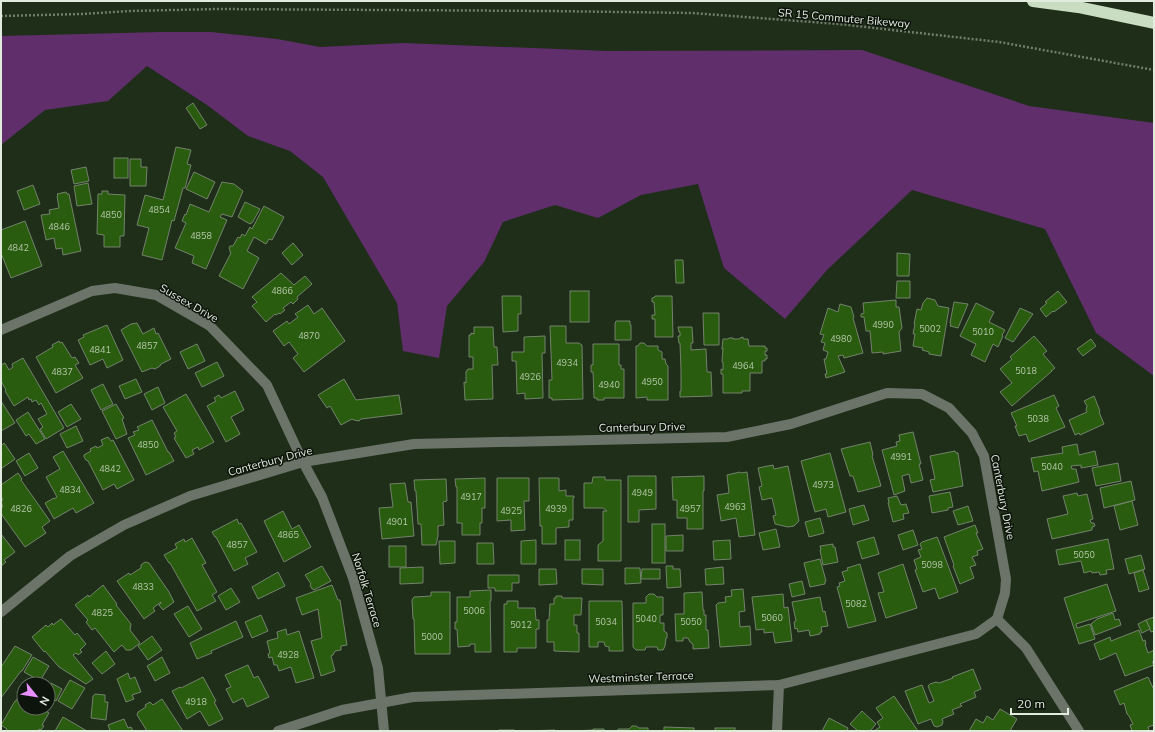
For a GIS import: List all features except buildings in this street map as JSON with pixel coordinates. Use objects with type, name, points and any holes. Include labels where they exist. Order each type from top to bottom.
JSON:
[{"type":"highway","points":[[1033,1],[1078,7],[1154,24]]},
{"type":"street","name":"Sussex Drive","points":[[1,330],[92,291],[115,288],[156,295],[210,326],[267,385],[304,462]]},
{"type":"street","name":"Canterbury Drive","points":[[1,612],[70,556],[124,525],[190,496],[304,462],[414,444],[727,437],[791,424],[887,393],[922,394],[949,408],[972,433],[984,456],[1006,579],[1005,593],[997,619]]},
{"type":"street","name":"Norfolk Terrace","points":[[304,462],[322,497],[353,578],[378,668],[384,731]]},
{"type":"street","name":"Westminster Terrace","points":[[278,731],[342,710],[413,697],[779,685],[976,634],[997,619]]},
{"type":"street","points":[[997,619],[1026,648],[1079,731]]},
{"type":"street","points":[[777,731],[779,685]]},
{"type":"path","name":"SR 15 Commuter Bikeway","points":[[1,16],[226,9],[692,13],[839,24],[998,42],[1154,70]]},
{"type":"shaded area","points":[[211,32],[277,39],[320,47],[403,43],[607,51],[862,50],[1029,106],[1154,123],[1154,376],[1096,333],[1045,229],[912,190],[827,270],[785,319],[724,268],[698,184],[641,195],[598,218],[555,205],[503,222],[484,262],[447,306],[439,358],[403,351],[397,303],[323,177],[290,151],[248,136],[207,105],[147,66],[108,101],[45,110],[1,145],[1,36]]}]
